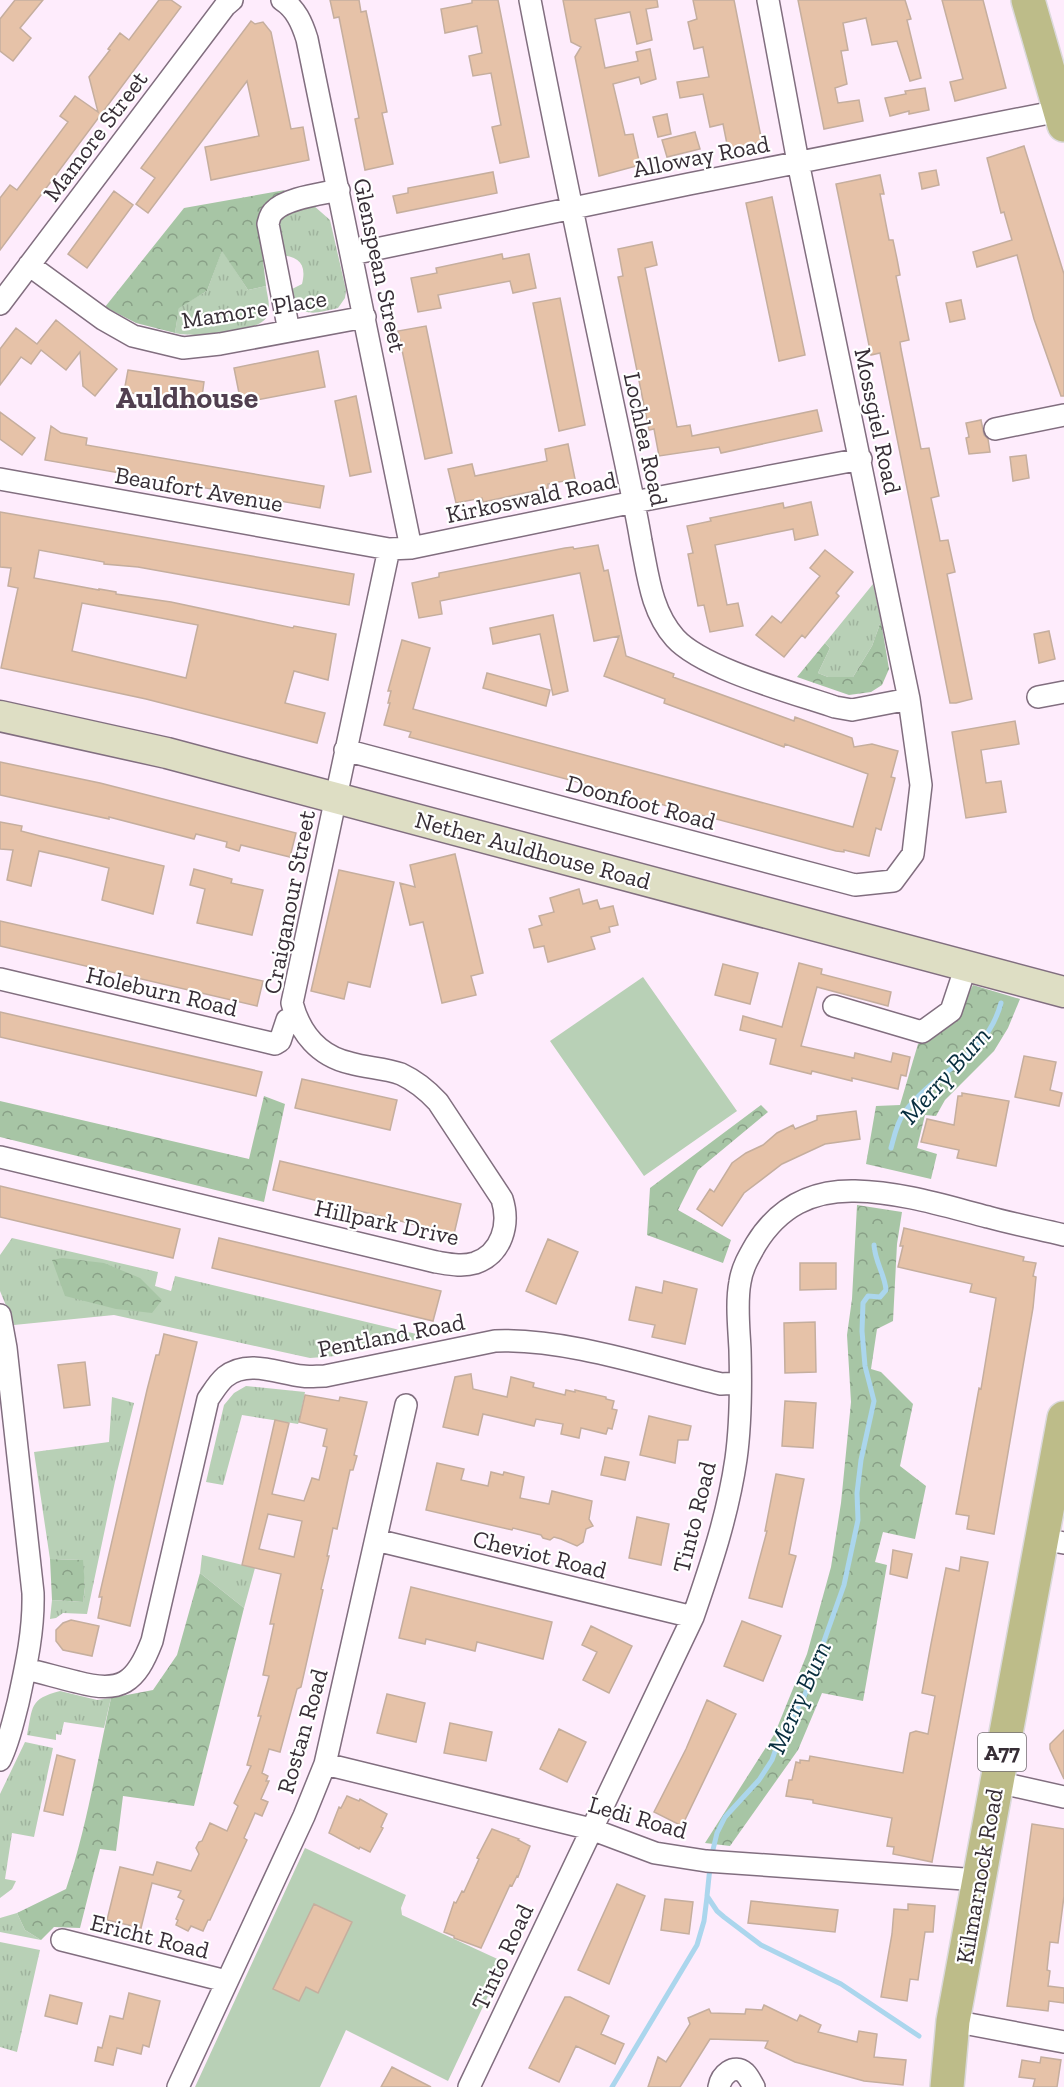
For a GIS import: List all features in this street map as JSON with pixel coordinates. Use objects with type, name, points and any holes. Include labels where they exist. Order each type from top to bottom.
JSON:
[{"type":"main road","points":[[1028,0],[1062,115]]},
{"type":"main road","name":"Nether Auldhouse Road","points":[[0,716],[167,753],[1064,992]]},
{"type":"main road","name":"Kilmarnock Road","points":[[947,2087],[953,2021],[997,1782],[1052,1541],[1064,1418]]},
{"type":"street","name":"Mamore Street","points":[[0,304],[225,6],[232,0]]},
{"type":"street","name":"Glenspean Street","points":[[282,0],[290,5],[298,15],[304,28],[411,548]]},
{"type":"street","name":"Lochlea Road","points":[[530,0],[571,209],[658,614],[676,639],[689,650],[718,665],[835,707],[852,710],[909,699]]},
{"type":"street","name":"Mossgiel Road","points":[[768,0],[798,162],[909,699],[921,785],[914,854]]},
{"type":"street","name":"Alloway Road","points":[[352,254],[798,162],[1062,115]]},
{"type":"street","points":[[290,331],[268,224],[270,216],[288,202],[339,190]]},
{"type":"street","name":"Mamore Place","points":[[29,265],[103,319],[133,336],[183,348],[220,344],[365,317]]},
{"type":"street","points":[[994,429],[1064,415]]},
{"type":"street","name":"Kirkoswald Road","points":[[389,549],[411,548],[634,502],[861,459]]},
{"type":"street","name":"Beaufort Avenue","points":[[0,480],[389,549]]},
{"type":"street","name":"Craiganour Street","points":[[296,1016],[292,1003],[389,549]]},
{"type":"street","points":[[1038,697],[1064,692]]},
{"type":"street","name":"Doonfoot Road","points":[[345,750],[855,885],[893,881],[914,854]]},
{"type":"street","points":[[834,1006],[922,1032],[951,1011],[966,966]]},
{"type":"street","name":"Holeburn Road","points":[[0,979],[275,1044],[280,1041],[287,1020],[296,1016]]},
{"type":"street","name":"Hillpark Drive","points":[[0,1157],[436,1262],[465,1265],[476,1263],[486,1257],[496,1247],[506,1226],[506,1213],[502,1199],[438,1102],[428,1090],[400,1074],[381,1068],[351,1064],[332,1057],[310,1040],[296,1016]]},
{"type":"street","name":"Tinto Road","points":[[469,2087],[693,1617],[715,1553],[726,1512],[736,1458],[740,1383],[740,1282],[748,1257],[766,1228],[778,1215],[815,1196],[855,1191],[924,1200],[1064,1234]]},
{"type":"street","points":[[0,1315],[6,1347],[33,1593],[32,1634],[26,1669],[10,1735],[0,1760]]},
{"type":"street","name":"Pentland Road","points":[[26,1669],[98,1688],[122,1684],[138,1670],[146,1658],[152,1641],[208,1399],[225,1376],[236,1371],[263,1368],[303,1376],[325,1376],[495,1341],[516,1340],[595,1353],[720,1384],[740,1383]]},
{"type":"street","name":"Rostan Road","points":[[178,2087],[304,1816],[325,1764],[406,1405]]},
{"type":"street","name":"Cheviot Road","points":[[376,1540],[693,1617]]},
{"type":"street","name":"Ledi Road","points":[[325,1764],[591,1829],[655,1853],[713,1861],[979,1880]]},
{"type":"street","points":[[997,1782],[1064,1797]]},
{"type":"street","name":"Ericht Road","points":[[62,1940],[226,1981]]},
{"type":"street","points":[[953,2021],[1064,2042]]},
{"type":"street","points":[[719,2087],[723,2075],[730,2070],[744,2071],[754,2087]]},
{"type":"green space","points":[[285,190],[274,200],[260,235],[266,286],[248,290],[222,251],[207,291],[179,308],[175,333],[136,323],[105,307],[184,208]]},
{"type":"green space","points":[[313,205],[330,220],[346,290],[345,298],[338,308],[314,313],[298,306],[288,291],[302,284],[302,266],[292,257],[279,255],[275,229],[279,216],[290,209]]},
{"type":"green space","points":[[222,250],[248,290],[266,286],[269,306],[266,318],[260,323],[237,331],[195,335],[175,333],[179,307],[207,291]]},
{"type":"green space","points":[[873,584],[881,621],[872,646],[853,677],[828,677],[818,673],[830,648],[825,643]]},
{"type":"green space","points":[[881,621],[889,669],[882,685],[871,692],[849,695],[797,677],[825,643],[830,648],[818,673],[828,677],[853,677],[872,646]]},
{"type":"green space","points":[[643,977],[737,1111],[644,1176],[550,1041]]},
{"type":"green space","points":[[973,985],[1020,999],[1008,1028],[994,1051],[945,1100],[936,1116],[925,1115],[917,1148],[937,1154],[931,1179],[866,1164],[876,1106],[900,1105],[918,1044],[956,1017]]},
{"type":"green space","points":[[264,1096],[285,1104],[264,1202],[0,1137],[0,1101],[249,1159]]},
{"type":"green space","points":[[761,1105],[768,1112],[698,1170],[678,1210],[731,1240],[723,1263],[647,1235],[650,1188]]},
{"type":"green space","points":[[857,1205],[902,1212],[897,1244],[893,1321],[877,1329],[871,1369],[881,1372],[913,1404],[900,1466],[926,1486],[915,1539],[883,1532],[875,1562],[887,1565],[863,1701],[822,1693],[798,1750],[730,1846],[705,1843],[775,1733],[807,1654],[831,1567],[841,1503],[851,1402],[847,1335],[852,1299]]},
{"type":"green space","points":[[12,1238],[158,1272],[155,1286],[171,1291],[175,1276],[429,1337],[336,1356],[310,1358],[114,1315],[14,1325],[0,1291],[0,1255]]},
{"type":"green space","points":[[62,1258],[104,1263],[140,1278],[162,1300],[152,1313],[116,1309],[65,1296],[52,1260]]},
{"type":"green space","points":[[246,1386],[305,1392],[299,1422],[298,1424],[242,1415],[223,1485],[206,1482],[224,1405],[234,1393]]},
{"type":"green space","points":[[112,1397],[134,1403],[87,1614],[63,1613],[50,1619],[52,1600],[83,1602],[85,1587],[82,1560],[50,1559],[34,1452],[109,1442]]},
{"type":"green space","points":[[202,1555],[255,1568],[244,1608],[200,1573]]},
{"type":"green space","points":[[50,1559],[83,1560],[85,1587],[83,1602],[52,1600]]},
{"type":"green space","points":[[200,1573],[244,1608],[194,1806],[123,1796],[116,1851],[100,1849],[80,1928],[54,1927],[41,1940],[25,1930],[17,1913],[66,1889],[86,1818],[111,1698],[153,1690],[177,1655]]},
{"type":"green space","points":[[60,1691],[97,1700],[111,1698],[104,1728],[64,1722],[61,1735],[56,1734],[56,1740],[27,1735],[34,1706],[43,1697]]},
{"type":"green space","points":[[25,1742],[53,1748],[34,1837],[12,1833],[5,1879],[16,1881],[12,1889],[0,1898],[0,1794]]},
{"type":"green space","points":[[305,1848],[406,1895],[401,1908],[402,1915],[504,1962],[448,2081],[346,2030],[320,2087],[195,2087]]},
{"type":"green space","points":[[17,1913],[25,1930],[41,1940],[0,1932],[0,1918]]},
{"type":"green space","points":[[0,1942],[40,1950],[17,2052],[0,2047]]},
{"type":"building","points":[[15,0],[43,0],[20,28],[31,38],[13,61],[0,51],[0,19]]},
{"type":"building","points":[[159,0],[171,0],[181,7],[0,250],[0,198],[10,185],[17,190],[68,122],[60,116],[75,96],[98,112],[89,77],[120,33],[129,40]]},
{"type":"building","points":[[330,0],[359,0],[361,12],[366,11],[387,112],[382,113],[393,164],[365,170],[355,119],[359,118],[339,17],[334,18]]},
{"type":"building","points":[[472,0],[498,0],[529,157],[500,163],[492,127],[501,125],[491,73],[473,76],[469,56],[482,53],[477,26],[445,33],[441,9],[472,3]]},
{"type":"building","points":[[563,0],[657,0],[658,7],[646,9],[652,40],[637,44],[630,12],[595,19],[605,68],[638,61],[636,52],[650,49],[656,79],[641,84],[639,77],[613,84],[625,135],[633,134],[640,165],[599,176],[575,57],[581,47],[571,42]]},
{"type":"building","points":[[693,0],[734,0],[762,142],[728,149],[723,124],[710,127],[703,94],[680,98],[677,82],[709,77],[703,47],[694,49],[688,22],[697,19]]},
{"type":"building","points":[[798,0],[905,0],[911,19],[907,20],[921,78],[910,81],[897,41],[872,45],[866,18],[843,23],[848,50],[841,51],[847,84],[835,88],[838,103],[859,100],[863,121],[824,129]]},
{"type":"building","points":[[942,0],[983,0],[1006,88],[955,101],[950,82],[963,79]]},
{"type":"building","points":[[251,21],[255,24],[263,22],[271,32],[291,129],[303,127],[309,160],[211,180],[205,147],[259,136],[247,81],[148,213],[136,204],[155,178],[141,168]]},
{"type":"building","points":[[925,88],[929,110],[909,114],[909,111],[890,116],[885,98],[906,94],[905,91]]},
{"type":"building","points":[[667,114],[671,134],[658,137],[653,117]]},
{"type":"building","points":[[695,132],[700,149],[667,157],[662,140]]},
{"type":"building","points":[[1024,146],[1064,274],[1064,396],[1061,396],[1034,319],[1017,255],[977,267],[973,252],[1012,240],[1004,212],[1001,213],[987,158]]},
{"type":"building","points":[[936,170],[939,185],[922,189],[919,173]]},
{"type":"building","points":[[493,172],[497,193],[397,213],[393,196],[408,193],[408,188]]},
{"type":"building","points":[[880,175],[884,194],[880,194],[889,240],[893,240],[897,259],[900,275],[896,276],[909,340],[900,342],[901,349],[921,449],[929,448],[939,496],[931,498],[940,541],[948,540],[955,572],[947,574],[972,699],[956,703],[950,703],[880,353],[871,355],[836,184]]},
{"type":"building","points":[[114,191],[133,205],[87,268],[68,254]]},
{"type":"building","points":[[772,197],[805,355],[779,361],[746,203]]},
{"type":"building","points":[[652,242],[657,265],[645,268],[677,427],[690,425],[692,436],[817,410],[822,431],[721,453],[719,447],[659,456],[654,429],[649,430],[618,277],[623,276],[618,249]]},
{"type":"building","points":[[502,254],[503,259],[529,254],[536,288],[513,293],[510,281],[438,295],[441,308],[418,312],[411,278],[437,273],[436,268]]},
{"type":"building","points":[[560,298],[585,425],[559,431],[533,303]]},
{"type":"building","points":[[961,300],[965,319],[950,322],[946,303]]},
{"type":"building","points":[[56,320],[117,369],[95,396],[83,386],[80,352],[66,370],[41,350],[31,364],[21,357],[0,385],[0,349],[16,328],[37,344]]},
{"type":"building","points":[[426,326],[452,453],[425,459],[398,331]]},
{"type":"building","points":[[318,351],[325,387],[241,403],[234,368]]},
{"type":"building","points":[[128,370],[204,382],[201,404],[124,392]]},
{"type":"building","points":[[356,396],[371,472],[350,476],[335,401]]},
{"type":"building","points":[[0,412],[35,438],[22,455],[0,439]]},
{"type":"building","points":[[981,420],[990,452],[969,454],[966,423]]},
{"type":"building","points":[[51,426],[61,433],[87,438],[86,445],[324,486],[320,508],[45,460]]},
{"type":"building","points":[[568,444],[575,479],[548,484],[548,488],[483,502],[482,498],[456,503],[448,469],[472,464],[475,476],[547,461],[545,449]]},
{"type":"building","points":[[1026,455],[1029,478],[1013,481],[1010,457]]},
{"type":"building","points":[[811,502],[818,535],[795,540],[793,529],[715,545],[727,605],[738,603],[743,626],[710,632],[704,605],[698,606],[688,554],[693,553],[687,526],[711,521],[710,518],[783,503],[784,508]]},
{"type":"building","points":[[0,512],[354,574],[349,605],[138,567],[104,564],[104,562],[39,550],[34,578],[171,602],[293,628],[294,626],[336,634],[328,680],[294,671],[285,703],[325,713],[317,743],[146,699],[1,668],[18,588],[8,586],[11,568],[0,567]],"holes":[[[82,603],[198,625],[186,678],[72,651]]]},
{"type":"building","points":[[598,545],[604,571],[608,570],[626,656],[674,674],[673,677],[794,721],[795,717],[852,738],[854,747],[872,744],[898,751],[891,777],[895,778],[881,830],[876,828],[869,856],[844,850],[844,852],[836,851],[409,737],[411,732],[384,725],[390,703],[388,703],[391,691],[388,691],[402,640],[430,648],[413,709],[853,827],[868,774],[785,744],[784,747],[664,703],[665,699],[604,676],[619,636],[594,641],[580,573],[440,601],[442,614],[419,618],[412,583],[439,577],[439,573],[565,548],[573,547],[574,549]]},
{"type":"building","points":[[825,550],[853,572],[836,593],[839,596],[805,638],[802,635],[784,657],[756,635],[772,616],[781,623],[820,576],[810,568]]},
{"type":"building","points":[[553,615],[568,691],[553,695],[540,634],[493,644],[490,628]]},
{"type":"building","points":[[1049,631],[1055,659],[1039,663],[1034,634]]},
{"type":"building","points":[[487,673],[550,690],[546,706],[483,688]]},
{"type":"building","points":[[1015,721],[1019,744],[981,750],[986,783],[1001,781],[1006,812],[966,818],[952,732]]},
{"type":"building","points":[[0,762],[100,783],[296,833],[290,857],[241,845],[239,851],[226,847],[227,842],[196,834],[194,839],[109,817],[109,819],[0,795]]},
{"type":"building","points":[[0,822],[22,826],[21,831],[164,866],[153,914],[102,900],[109,868],[70,858],[39,851],[31,886],[7,880],[13,850],[0,849]]},
{"type":"building","points":[[455,854],[483,973],[471,976],[476,995],[442,1003],[423,922],[410,925],[400,883],[415,887],[410,865]]},
{"type":"building","points":[[194,869],[232,879],[231,883],[263,890],[252,935],[197,923],[205,889],[190,885]]},
{"type":"building","points":[[339,870],[394,882],[370,987],[348,982],[344,999],[311,991]]},
{"type":"building","points":[[579,889],[583,904],[597,900],[600,909],[613,906],[618,925],[609,927],[610,932],[591,937],[595,949],[548,962],[544,946],[534,948],[529,929],[542,925],[539,916],[554,912],[550,898]]},
{"type":"building","points":[[0,921],[263,981],[257,1006],[0,946]]},
{"type":"building","points":[[799,963],[822,969],[821,974],[891,992],[888,1006],[817,987],[801,1046],[854,1058],[855,1053],[891,1062],[893,1053],[910,1057],[906,1076],[901,1075],[898,1089],[852,1078],[852,1081],[770,1064],[776,1039],[740,1030],[743,1016],[782,1027]]},
{"type":"building","points":[[723,964],[758,973],[750,1004],[715,995]]},
{"type":"building","points":[[0,1012],[262,1072],[256,1096],[0,1037]]},
{"type":"building","points":[[1024,1056],[1056,1062],[1050,1090],[1062,1093],[1059,1106],[1015,1097]]},
{"type":"building","points":[[302,1079],[397,1100],[390,1130],[295,1108]]},
{"type":"building","points":[[962,1093],[1009,1101],[996,1166],[957,1158],[959,1150],[921,1142],[927,1119],[954,1125],[958,1096],[962,1096]]},
{"type":"building","points":[[856,1111],[860,1139],[825,1144],[782,1164],[744,1193],[722,1226],[697,1209],[710,1189],[714,1192],[732,1163],[763,1145],[777,1133],[793,1125],[795,1129],[817,1120],[817,1116]]},
{"type":"building","points":[[280,1161],[461,1204],[454,1234],[273,1190]]},
{"type":"building","points":[[0,1186],[180,1229],[173,1258],[0,1217]]},
{"type":"building","points":[[904,1228],[1024,1257],[1023,1261],[1036,1263],[1033,1276],[1036,1277],[1033,1308],[994,1534],[967,1529],[969,1516],[956,1514],[979,1388],[981,1389],[996,1298],[970,1292],[972,1284],[898,1267]]},
{"type":"building","points":[[219,1238],[441,1291],[433,1321],[212,1268]]},
{"type":"building","points":[[548,1239],[578,1252],[556,1304],[526,1291]]},
{"type":"building","points":[[800,1263],[836,1263],[836,1289],[800,1290]]},
{"type":"building","points":[[664,1281],[697,1289],[685,1344],[652,1337],[655,1325],[629,1320],[636,1287],[662,1293]]},
{"type":"building","points":[[815,1322],[816,1372],[785,1373],[784,1323]]},
{"type":"building","points":[[164,1334],[197,1342],[130,1626],[98,1618],[102,1597],[99,1597],[147,1390]]},
{"type":"building","points":[[85,1362],[90,1405],[64,1408],[58,1365]]},
{"type":"building","points":[[471,1374],[473,1389],[507,1397],[511,1377],[534,1383],[533,1387],[565,1395],[566,1390],[575,1392],[575,1390],[606,1397],[614,1401],[612,1409],[617,1410],[612,1429],[608,1428],[606,1434],[581,1428],[579,1438],[561,1434],[563,1424],[536,1419],[534,1426],[483,1414],[478,1435],[443,1427],[455,1377]]},
{"type":"building","points":[[305,1395],[339,1401],[340,1397],[367,1402],[354,1455],[357,1456],[353,1470],[350,1470],[337,1529],[333,1528],[321,1589],[323,1590],[301,1687],[297,1689],[280,1752],[269,1749],[262,1773],[268,1776],[266,1781],[269,1781],[261,1799],[268,1802],[262,1816],[255,1813],[244,1838],[247,1840],[203,1931],[191,1926],[188,1931],[176,1925],[178,1920],[176,1919],[184,1900],[178,1897],[181,1891],[152,1883],[141,1928],[107,1920],[120,1867],[153,1875],[157,1862],[191,1871],[199,1854],[196,1848],[202,1841],[210,1823],[227,1831],[238,1806],[234,1803],[251,1766],[247,1765],[261,1716],[258,1716],[269,1676],[263,1675],[274,1624],[270,1624],[281,1574],[242,1565],[275,1420],[289,1423],[272,1494],[304,1501],[312,1478],[319,1480],[327,1447],[323,1446],[327,1429],[299,1422]],"holes":[[[268,1514],[302,1521],[294,1557],[259,1549]]]},
{"type":"building","points":[[785,1401],[816,1403],[813,1448],[782,1446]]},
{"type":"building","points":[[649,1416],[691,1426],[688,1440],[678,1440],[675,1463],[640,1455]]},
{"type":"building","points":[[605,1457],[629,1462],[625,1480],[601,1475]]},
{"type":"building","points":[[437,1463],[464,1469],[461,1480],[488,1486],[491,1472],[503,1475],[504,1472],[524,1477],[520,1498],[549,1504],[552,1491],[592,1501],[589,1519],[593,1526],[586,1529],[583,1542],[577,1546],[554,1537],[550,1540],[541,1535],[513,1528],[512,1530],[426,1510]]},
{"type":"building","points":[[776,1474],[804,1479],[789,1554],[796,1556],[782,1607],[749,1598],[767,1531],[765,1531]]},
{"type":"building","points":[[637,1517],[669,1524],[661,1565],[629,1558]]},
{"type":"building","points":[[893,1550],[912,1554],[907,1578],[890,1574]]},
{"type":"building","points":[[961,1557],[988,1562],[932,1862],[893,1854],[894,1847],[887,1846],[892,1818],[786,1796],[796,1762],[809,1761],[810,1756],[903,1773],[910,1733],[916,1731],[928,1734],[935,1696],[922,1693],[931,1644],[946,1568],[959,1571]]},
{"type":"building","points":[[411,1587],[552,1622],[543,1659],[477,1642],[475,1651],[426,1639],[425,1644],[399,1638]]},
{"type":"building","points":[[71,1620],[99,1626],[92,1656],[63,1650],[56,1641],[56,1630],[63,1623]]},
{"type":"building","points":[[742,1621],[781,1636],[763,1681],[724,1666]]},
{"type":"building","points":[[591,1626],[632,1646],[609,1693],[583,1680],[597,1652],[582,1645]]},
{"type":"building","points":[[387,1694],[425,1703],[416,1742],[377,1733]]},
{"type":"building","points":[[707,1700],[736,1714],[682,1826],[654,1812],[686,1749]]},
{"type":"building","points":[[450,1723],[492,1732],[486,1761],[444,1753]]},
{"type":"building","points":[[559,1729],[586,1742],[567,1782],[540,1769]]},
{"type":"building","points":[[1064,1730],[1064,1779],[1050,1749],[1050,1744]]},
{"type":"building","points":[[57,1755],[75,1760],[63,1815],[44,1811]]},
{"type":"building","points":[[347,1796],[359,1801],[360,1799],[387,1814],[381,1827],[383,1828],[370,1852],[360,1847],[359,1849],[329,1833],[339,1807],[341,1808]]},
{"type":"building","points":[[1032,1824],[1064,1829],[1064,1896],[1058,1943],[1050,1942],[1047,1970],[1050,1971],[1048,1986],[1064,1988],[1064,2003],[1049,2001],[1048,2011],[1007,2006]]},
{"type":"building","points":[[492,1829],[519,1839],[530,1846],[518,1877],[512,1886],[510,1885],[481,1948],[444,1932],[454,1902],[456,1903],[462,1891],[464,1892],[479,1859],[477,1858]]},
{"type":"building","points":[[617,1884],[645,1896],[609,1984],[578,1970]]},
{"type":"building","points":[[665,1899],[693,1902],[689,1934],[661,1930]]},
{"type":"building","points":[[751,1901],[838,1910],[835,1932],[748,1923]]},
{"type":"building","points":[[314,1904],[352,1922],[318,1993],[306,1987],[299,2001],[273,1989]]},
{"type":"building","points":[[908,1904],[935,1906],[933,1932],[925,1932],[918,1980],[910,1979],[907,2001],[881,1997],[894,1909],[908,1910]]},
{"type":"building","points":[[129,1993],[160,2001],[149,2047],[143,2045],[141,2054],[117,2048],[113,2065],[95,2061],[98,2047],[102,2048],[110,2016],[123,2019]]},
{"type":"building","points":[[50,1995],[82,2003],[77,2024],[45,2016]]},
{"type":"building","points":[[565,1997],[570,1997],[609,2016],[601,2034],[624,2044],[615,2064],[576,2046],[559,2082],[529,2068]]},
{"type":"building","points":[[764,2005],[797,2021],[800,2015],[821,2025],[818,2032],[857,2042],[859,2031],[877,2034],[874,2057],[906,2060],[903,2085],[864,2081],[795,2062],[765,2048],[768,2041],[710,2039],[680,2087],[648,2087],[658,2057],[666,2062],[690,2024],[688,2018],[709,2009],[711,2013],[745,2014],[746,2009],[762,2010]]},
{"type":"building","points":[[1041,2057],[1061,2060],[1057,2087],[1033,2087],[1035,2079],[1019,2077],[1022,2060],[1040,2063]]},
{"type":"building","points":[[392,2067],[431,2087],[381,2087]]},
{"type":"waterway","name":"Merry Burn","points":[[891,1148],[904,1113],[916,1098],[972,1051],[984,1038],[994,1022],[1001,1003]]},
{"type":"waterway","name":"Merry Burn","points":[[711,1858],[717,1833],[725,1817],[759,1780],[772,1760],[779,1740],[804,1697],[844,1585],[858,1520],[857,1493],[861,1460],[874,1401],[865,1366],[862,1331],[863,1303],[868,1296],[880,1297],[886,1290],[874,1245]]},
{"type":"waterway","name":"Merry Burn","points":[[710,1867],[707,1896],[724,1917],[761,1945],[841,1984],[919,2036]]},
{"type":"waterway","points":[[612,2087],[697,1945],[704,1921],[707,1897]]},
{"type":"district","name":"Auldhouse","points":[[187,398]]}]
